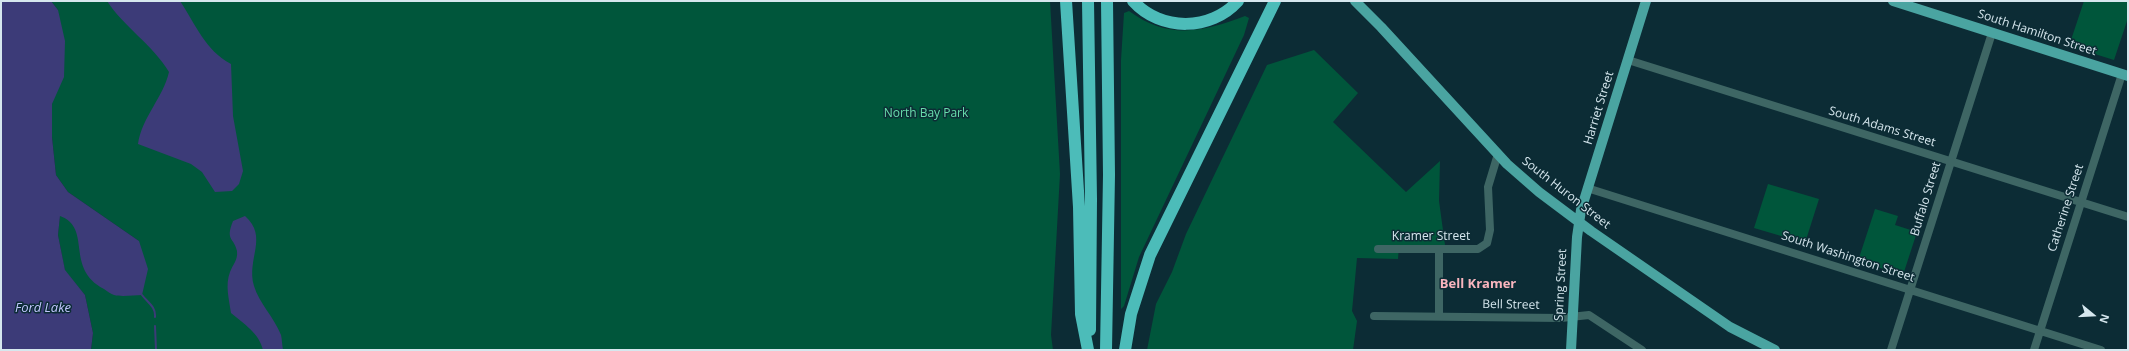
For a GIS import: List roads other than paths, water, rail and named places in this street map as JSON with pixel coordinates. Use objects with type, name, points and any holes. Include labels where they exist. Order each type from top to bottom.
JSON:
[{"type":"highway","points":[[1066,1],[1079,207],[1081,314],[1089,350]]},
{"type":"highway","points":[[1088,1],[1091,199],[1089,350]]},
{"type":"highway","points":[[1106,350],[1109,175],[1107,1]]},
{"type":"highway","points":[[1133,1],[1152,16],[1181,24],[1210,20],[1222,14],[1238,1]]},
{"type":"highway","points":[[1125,350],[1131,314],[1150,254],[1275,1]]},
{"type":"main road","name":"South Huron Street","points":[[1356,1],[1498,154],[1539,192],[1579,222],[1730,327],[1768,349]]},
{"type":"main road","name":"Harriet Street","points":[[1579,222],[1587,188],[1646,1]]},
{"type":"main road","name":"South Hamilton Street","points":[[1893,1],[2125,75]]},
{"type":"main road","name":"Spring Street","points":[[1571,350],[1579,222]]},
{"type":"street","name":"Buffalo Street","points":[[1891,350],[1992,33]]},
{"type":"street","name":"South Adams Street","points":[[1628,60],[2128,217]]},
{"type":"street","name":"Catherine Street","points":[[2034,350],[2080,202],[2125,75]]},
{"type":"street","name":"Kramer Street","points":[[1378,249],[1478,249],[1487,243],[1490,230],[1488,187],[1498,154]]},
{"type":"street","name":"South Washington Street","points":[[1587,188],[2101,350]]},
{"type":"street","points":[[1439,249],[1439,316]]},
{"type":"street","name":"Bell Street","points":[[1374,316],[1561,318],[1573,315],[1589,315],[1598,319],[1642,350]]},
{"type":"water","name":"Ford Lake","points":[[1,1],[51,1],[58,10],[65,41],[64,77],[52,104],[52,137],[56,175],[68,192],[139,241],[148,269],[142,295],[121,296],[110,293],[92,280],[85,270],[81,260],[75,230],[70,222],[60,216],[58,235],[65,270],[85,295],[93,333],[91,350],[1,350]]},
{"type":"water","points":[[107,1],[180,1],[196,28],[214,52],[231,64],[233,116],[243,171],[239,184],[232,191],[215,192],[202,172],[191,164],[138,144],[140,134],[162,90],[169,72],[155,53]]},
{"type":"water","points":[[245,216],[252,224],[255,232],[256,249],[252,276],[254,286],[259,298],[278,328],[281,335],[283,350],[263,350],[255,334],[231,313],[228,282],[230,272],[236,259],[237,251],[230,236],[230,232],[233,221]]},
{"type":"waterway","points":[[142,295],[153,308],[155,317]]},
{"type":"waterway","points":[[155,326],[156,350]]},
{"type":"district","name":"Bell Kramer","points":[[1478,284]]},
{"type":"park label","name":"North Bay Park","points":[[926,114]]}]
